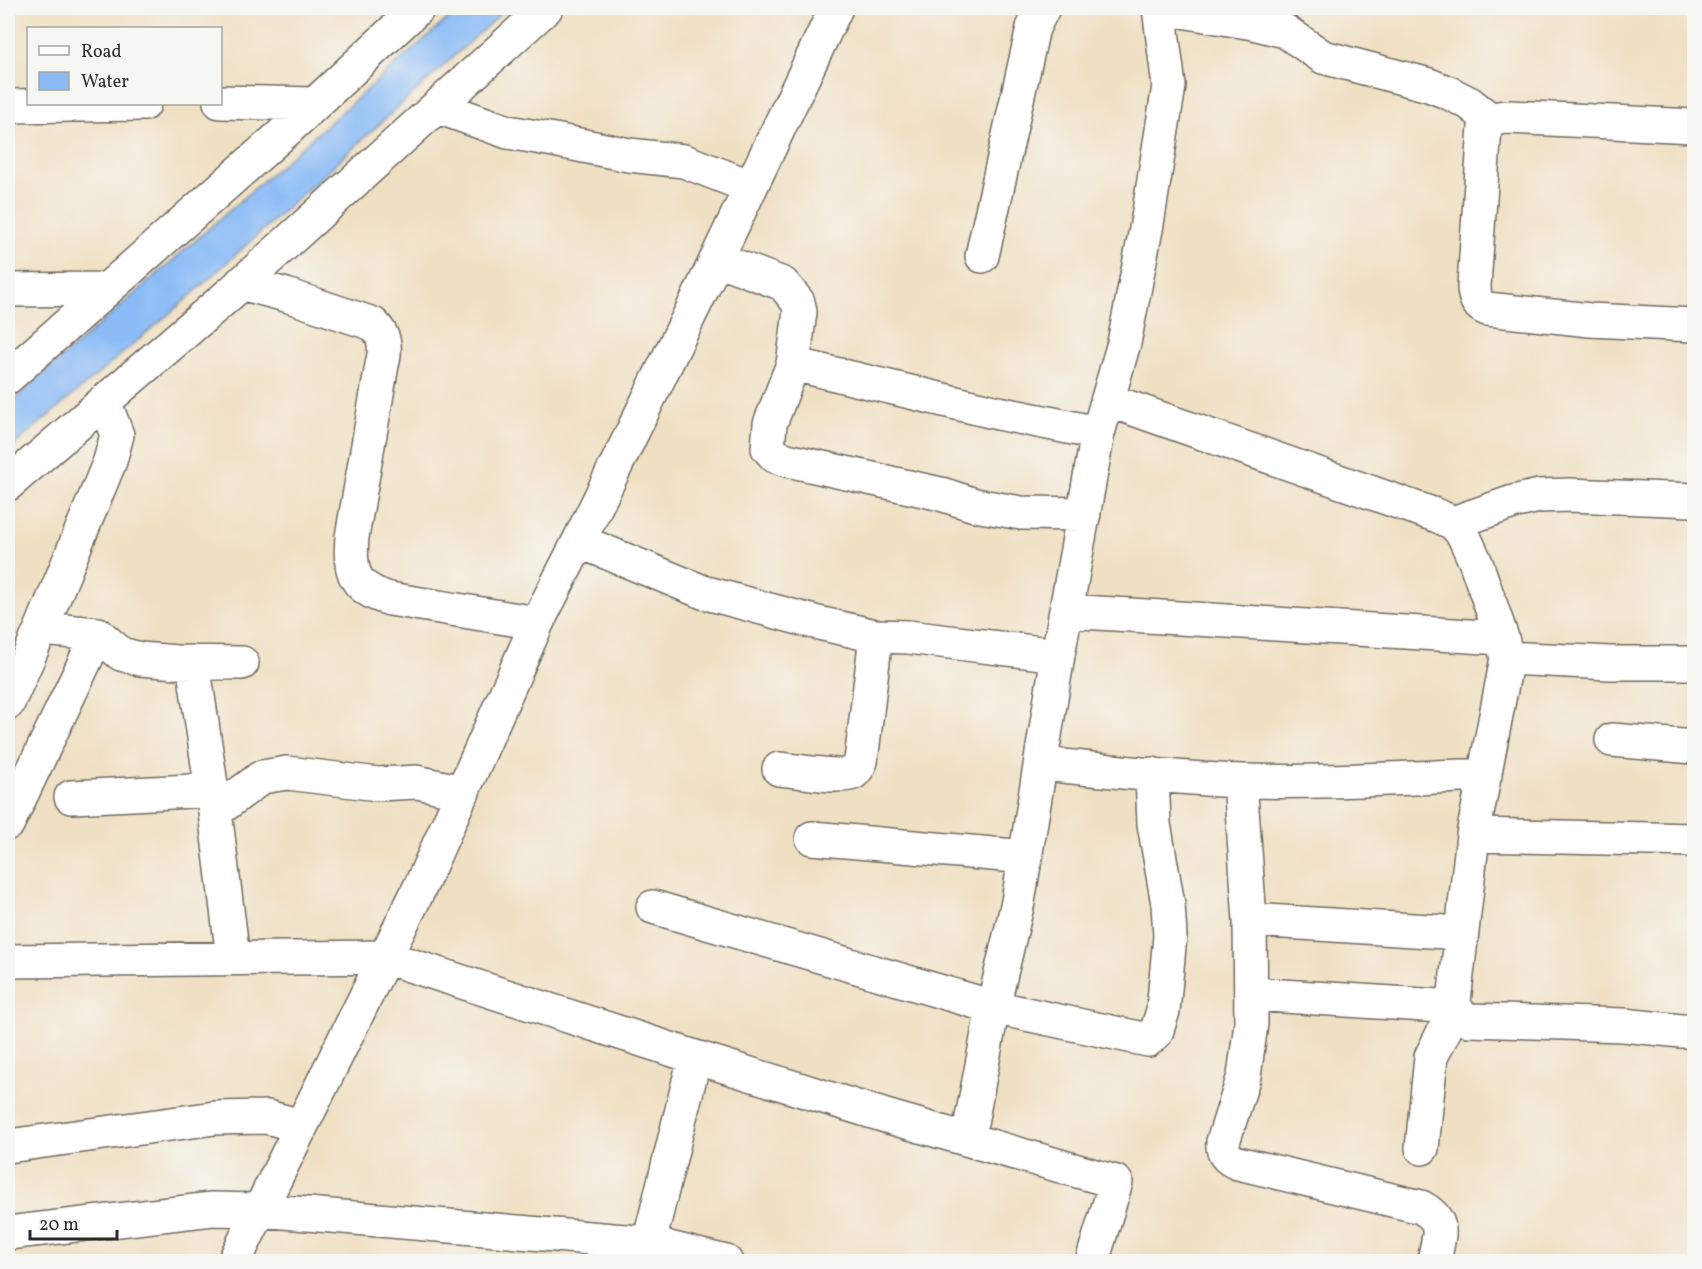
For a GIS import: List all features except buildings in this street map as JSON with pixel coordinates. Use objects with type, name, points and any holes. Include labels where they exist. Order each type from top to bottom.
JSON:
[{"type":"street","points":[[8,377],[315,104],[418,8]]},
{"type":"street","points":[[8,484],[241,283],[546,8]]},
{"type":"street","points":[[234,1262],[422,883],[537,623],[717,259],[836,8]]},
{"type":"street","points":[[982,256],[1033,28],[1043,8]]},
{"type":"street","points":[[968,1139],[993,1007],[1018,902],[1058,655],[1098,433],[1124,343],[1143,246],[1170,86],[1159,8]]},
{"type":"street","points":[[1164,8],[1253,23],[1285,32],[1323,57],[1429,85],[1449,93],[1469,103],[1492,121]]},
{"type":"street","points":[[222,102],[315,104]]},
{"type":"street","points":[[8,106],[76,105]]},
{"type":"street","points":[[438,107],[508,132],[629,155],[684,161],[751,187]]},
{"type":"street","points":[[1695,126],[1496,118],[1485,127],[1473,285],[1480,306],[1487,309],[1590,320],[1695,325]]},
{"type":"street","points":[[717,259],[783,284],[798,302],[800,312],[793,364],[770,424],[768,447],[775,456],[941,494],[975,505],[1022,513],[1084,514]]},
{"type":"street","points":[[241,283],[286,295],[373,324],[380,331],[385,352],[352,537],[351,554],[357,581],[376,595],[390,599],[537,623]]},
{"type":"street","points":[[8,290],[107,289]]},
{"type":"street","points":[[793,364],[998,413],[1098,433]]},
{"type":"street","points":[[1108,400],[1438,516],[1463,534],[1473,556],[1504,649],[1485,775],[1473,835],[1456,1007],[1463,1018],[1469,1020],[1623,1025],[1695,1031]]},
{"type":"street","points":[[8,704],[45,630],[110,461],[117,435],[104,401]]},
{"type":"street","points":[[1452,524],[1513,502],[1539,496],[1695,500]]},
{"type":"street","points":[[579,541],[703,592],[814,622],[876,636],[908,637],[1058,655]]},
{"type":"street","points":[[1066,611],[1504,649],[1610,663],[1695,663]]},
{"type":"street","points":[[45,630],[91,634],[121,654],[140,659],[242,663]]},
{"type":"street","points":[[11,809],[91,634]]},
{"type":"street","points":[[779,769],[838,775],[854,772],[858,768],[861,761],[876,636]]},
{"type":"street","points":[[193,662],[214,801],[233,958]]},
{"type":"street","points":[[1611,740],[1695,747]]},
{"type":"street","points":[[1041,764],[1240,781],[1306,782],[1485,775]]},
{"type":"street","points":[[71,797],[214,801],[262,777],[287,773],[378,784],[417,782],[463,792]]},
{"type":"street","points":[[653,907],[993,1007],[1148,1040],[1156,1033],[1163,1011],[1170,936],[1168,904],[1154,824],[1152,774]]},
{"type":"street","points":[[1240,781],[1250,920],[1251,1024],[1239,1094],[1222,1142],[1224,1155],[1238,1163],[1421,1207],[1436,1218],[1439,1226],[1434,1262]]},
{"type":"street","points":[[1473,835],[1695,840]]},
{"type":"street","points":[[812,838],[1026,857]]},
{"type":"street","points":[[1250,920],[1462,933]]},
{"type":"street","points":[[8,961],[385,957],[695,1057],[1116,1182],[1092,1262]]},
{"type":"street","points":[[1251,994],[1456,1007]]},
{"type":"street","points":[[1422,1148],[1431,1057],[1456,1007]]},
{"type":"street","points":[[649,1243],[695,1057]]},
{"type":"street","points":[[8,1146],[215,1118],[267,1117],[301,1126]]},
{"type":"street","points":[[8,1233],[212,1209],[260,1209],[649,1243],[726,1262]]},
{"type":"water","points":[[460,8],[507,8],[189,297],[8,450],[8,405]]}]
